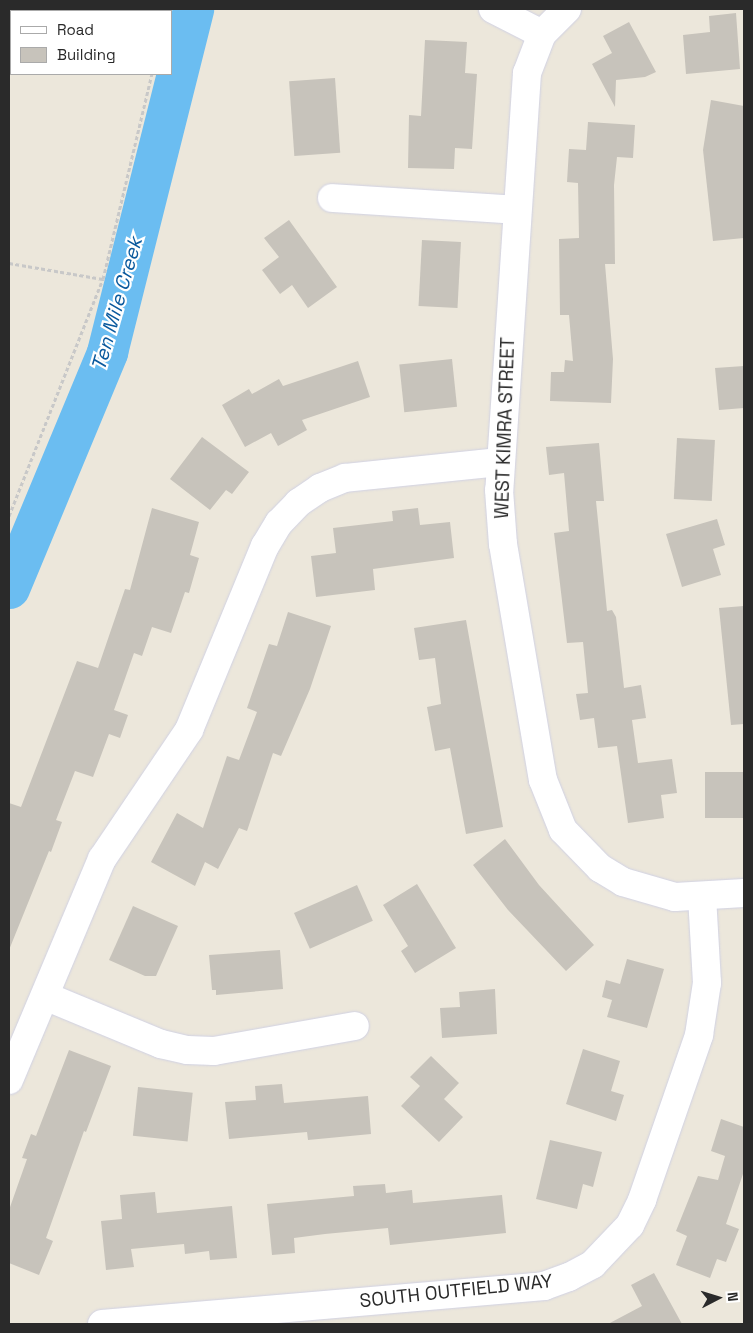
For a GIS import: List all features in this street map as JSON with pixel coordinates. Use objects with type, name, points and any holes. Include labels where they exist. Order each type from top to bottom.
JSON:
[{"type":"street","points":[[493,9],[542,34],[567,9]]},
{"type":"street","name":"WEST KIMRA STREET","points":[[542,34],[527,73],[500,462],[504,544],[543,780],[551,806],[580,851],[623,882],[657,894],[702,897],[744,894]]},
{"type":"street","points":[[332,198],[517,210]]},
{"type":"street","points":[[9,1080],[102,859],[189,730],[201,706],[265,546],[279,523],[298,503],[320,488],[345,478],[500,462]]},
{"type":"street","name":"SOUTH OUTFIELD WAY","points":[[102,1324],[544,1286],[569,1278],[593,1264],[630,1224],[642,1200],[699,1035],[707,983],[702,897]]},
{"type":"street","points":[[44,996],[161,1044],[187,1050],[214,1051],[355,1026]]},
{"type":"path","points":[[9,516],[103,279],[152,75]]},
{"type":"path","points":[[9,263],[103,279]]},
{"type":"building","points":[[736,13],[740,69],[686,74],[683,35],[710,32],[709,16]]},
{"type":"building","points":[[629,22],[656,72],[645,77],[616,80],[615,107],[592,64],[612,53],[603,36]]},
{"type":"building","points":[[425,40],[467,42],[465,73],[477,74],[472,149],[455,148],[454,169],[408,168],[409,115],[421,116]]},
{"type":"building","points":[[335,78],[340,153],[294,156],[289,81]]},
{"type":"building","points":[[711,100],[744,106],[744,238],[713,241],[703,150]]},
{"type":"building","points":[[588,122],[635,125],[633,158],[617,157],[614,185],[615,264],[605,264],[613,359],[611,403],[550,401],[551,372],[564,372],[565,360],[573,361],[569,315],[560,315],[559,239],[579,238],[578,183],[567,182],[569,149],[586,150]]},
{"type":"building","points":[[289,220],[337,287],[308,308],[292,285],[280,294],[262,270],[279,257],[264,238]]},
{"type":"building","points":[[422,240],[461,242],[457,308],[419,306]]},
{"type":"building","points":[[452,359],[457,407],[404,412],[399,365]]},
{"type":"building","points":[[358,361],[370,397],[302,420],[307,430],[278,446],[271,433],[245,447],[222,405],[249,389],[252,394],[279,379],[283,386]]},
{"type":"building","points":[[744,366],[744,408],[719,410],[715,368]]},
{"type":"building","points":[[202,437],[249,472],[232,494],[226,490],[210,510],[170,479]]},
{"type":"building","points":[[677,438],[715,440],[712,501],[674,499]]},
{"type":"building","points":[[599,443],[604,501],[596,501],[607,611],[612,610],[616,617],[624,688],[641,685],[646,718],[632,720],[638,763],[672,759],[677,793],[661,795],[664,818],[628,823],[617,746],[598,748],[594,718],[580,720],[576,694],[588,693],[583,642],[567,643],[554,533],[569,531],[564,473],[549,475],[546,447]]},
{"type":"building","points":[[152,508],[199,522],[190,555],[199,558],[189,593],[185,592],[171,633],[152,627],[142,656],[134,653],[114,710],[128,715],[120,738],[109,734],[93,777],[75,771],[56,820],[62,822],[51,852],[49,851],[9,950],[9,803],[21,807],[77,661],[98,668],[125,589],[130,590]]},
{"type":"building","points":[[418,508],[420,525],[450,522],[454,558],[373,569],[375,590],[316,597],[311,556],[336,553],[333,528],[393,521],[392,511]]},
{"type":"building","points":[[717,519],[725,545],[713,549],[721,575],[682,587],[666,534]]},
{"type":"building","points":[[744,606],[744,724],[731,725],[719,608]]},
{"type":"building","points":[[288,612],[331,626],[310,689],[281,756],[273,753],[247,831],[239,828],[218,869],[205,862],[195,886],[151,862],[177,813],[203,828],[227,756],[239,760],[257,712],[247,708],[269,644],[277,646]]},
{"type":"building","points":[[466,620],[503,827],[466,834],[450,748],[435,751],[427,707],[441,704],[435,658],[419,660],[414,628]]},
{"type":"building","points":[[705,772],[744,772],[744,818],[705,818]]},
{"type":"building","points":[[505,839],[539,885],[594,945],[566,971],[508,910],[473,865]]},
{"type":"building","points":[[417,884],[456,948],[415,973],[401,951],[408,946],[383,905]]},
{"type":"building","points":[[357,885],[373,921],[310,949],[294,913]]},
{"type":"building","points":[[133,906],[178,926],[156,976],[145,976],[109,960]]},
{"type":"building","points":[[280,950],[283,989],[216,995],[216,990],[212,990],[209,955]]},
{"type":"building","points":[[627,959],[664,969],[647,1028],[607,1017],[612,1000],[602,997],[606,980],[620,984]]},
{"type":"building","points":[[495,989],[497,1034],[442,1038],[440,1008],[460,1007],[459,992]]},
{"type":"building","points":[[583,1049],[620,1061],[611,1091],[624,1095],[616,1121],[566,1104]]},
{"type":"building","points":[[69,1050],[111,1066],[86,1132],[84,1131],[46,1238],[53,1241],[39,1275],[9,1263],[9,1210],[27,1159],[22,1158],[31,1134],[36,1136]]},
{"type":"building","points":[[431,1056],[459,1083],[444,1099],[463,1117],[439,1142],[401,1106],[420,1086],[410,1077]]},
{"type":"building","points":[[282,1084],[284,1103],[368,1096],[371,1134],[308,1140],[307,1132],[229,1139],[225,1102],[256,1100],[255,1086]]},
{"type":"building","points":[[138,1087],[193,1093],[188,1141],[133,1136]]},
{"type":"building","points":[[721,1119],[744,1127],[744,1171],[726,1224],[739,1229],[726,1262],[717,1259],[710,1278],[676,1265],[687,1236],[676,1231],[698,1176],[718,1180],[725,1156],[711,1151]]},
{"type":"building","points":[[550,1140],[602,1152],[593,1187],[583,1184],[577,1209],[536,1199]]},
{"type":"building","points":[[385,1184],[386,1193],[412,1190],[413,1203],[502,1195],[506,1233],[390,1245],[388,1228],[294,1238],[295,1253],[272,1255],[267,1204],[354,1196],[353,1186]]},
{"type":"building","points":[[155,1192],[157,1213],[232,1206],[237,1258],[210,1260],[209,1251],[185,1254],[184,1244],[131,1249],[134,1267],[106,1270],[101,1221],[122,1219],[120,1195]]},
{"type":"building","points":[[654,1273],[682,1324],[608,1324],[642,1306],[631,1285]]},
{"type":"waterway","name":"Ten Mile Creek","points":[[9,588],[107,352],[193,9]]}]
